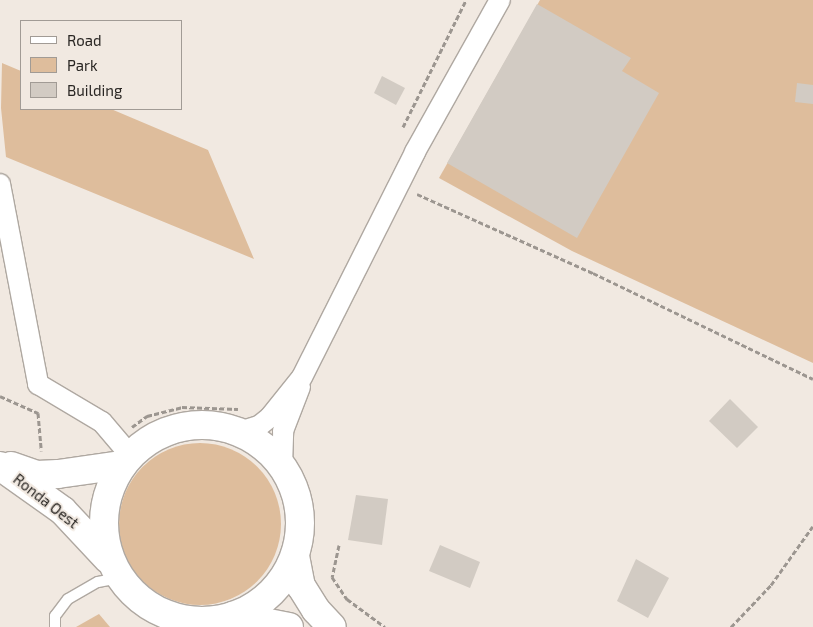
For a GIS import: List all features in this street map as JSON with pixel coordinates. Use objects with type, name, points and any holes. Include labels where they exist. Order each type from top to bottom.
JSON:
[{"type":"main road","points":[[115,570],[103,529],[107,495],[123,452],[170,430],[193,425],[216,425],[243,421],[255,440],[282,466],[293,486],[299,509],[300,533],[294,556],[274,589],[260,602],[234,616]]},
{"type":"main road","name":"Ronda Oest","points":[[0,464],[37,475],[123,452]]},
{"type":"main road","name":"Ronda Oest","points":[[0,464],[69,516],[136,597],[166,614],[182,620],[208,621],[234,616]]},
{"type":"main road","points":[[294,556],[301,586],[316,610],[332,627]]},
{"type":"main road","points":[[234,616],[289,627]]},
{"type":"street","points":[[243,421],[258,426],[270,417],[302,377],[398,186],[500,0]]},
{"type":"street","points":[[0,184],[38,384],[42,390],[102,422],[123,452]]},
{"type":"street","points":[[282,466],[283,431],[298,397],[302,377]]},
{"type":"lane","points":[[55,627],[56,616],[68,599],[115,570]]},
{"type":"path","points":[[400,136],[409,109],[466,0]]},
{"type":"path","points":[[398,186],[593,273],[813,379]]},
{"type":"path","points":[[0,396],[38,414],[42,458]]},
{"type":"path","points":[[123,452],[147,416],[182,407],[218,406],[243,421]]},
{"type":"path","points":[[732,627],[771,585],[813,526]]},
{"type":"path","points":[[338,545],[332,577],[348,599],[385,627]]},
{"type":"green space","points":[[540,0],[813,0],[813,363],[572,251],[439,178]]},
{"type":"green space","points":[[2,63],[20,71],[20,110],[113,110],[208,150],[254,259],[6,157],[1,108]]},
{"type":"green space","points":[[208,443],[224,446],[238,452],[258,466],[268,479],[278,500],[281,524],[278,548],[268,569],[258,582],[245,592],[224,602],[192,605],[176,602],[162,596],[148,587],[137,576],[122,548],[119,516],[122,500],[128,486],[137,472],[148,461],[176,446]]},
{"type":"green space","points":[[99,614],[110,627],[76,627]]},
{"type":"building","points":[[537,4],[631,58],[622,71],[659,93],[577,238],[447,163]]},
{"type":"building","points":[[382,76],[405,88],[396,105],[374,93]]},
{"type":"building","points":[[797,83],[813,85],[813,104],[795,102]]},
{"type":"building","points":[[730,399],[758,427],[737,448],[709,421]]},
{"type":"building","points":[[356,495],[388,499],[382,545],[348,540]]},
{"type":"building","points":[[440,545],[480,562],[470,588],[429,571]]},
{"type":"building","points":[[636,559],[669,578],[648,618],[617,601]]}]
